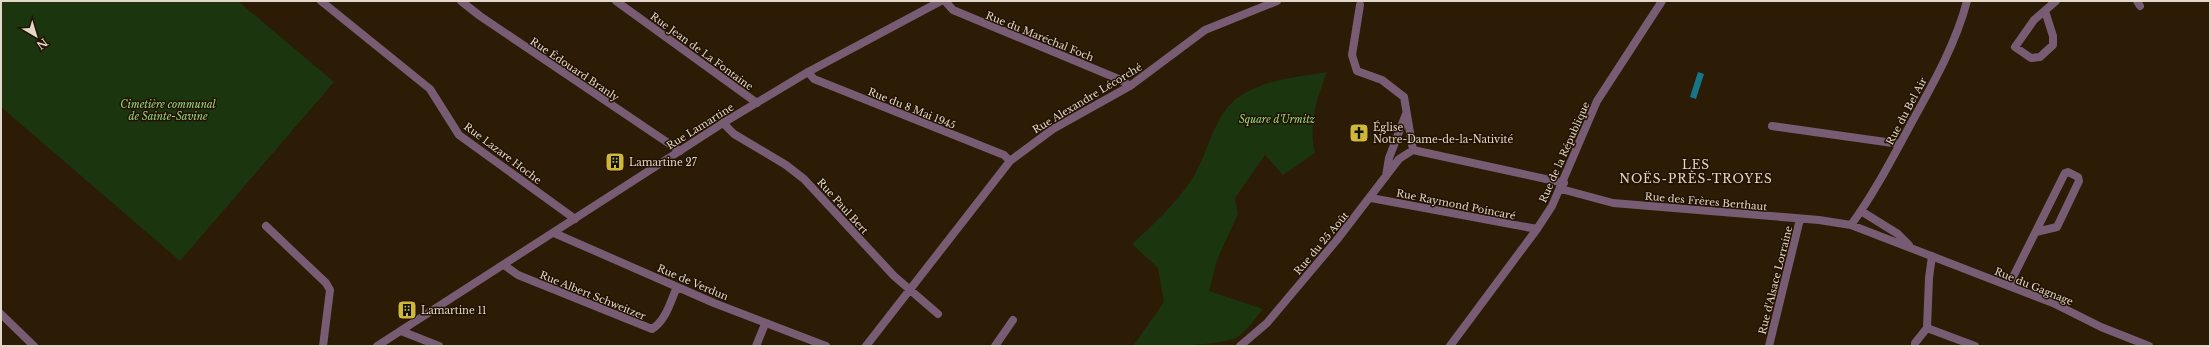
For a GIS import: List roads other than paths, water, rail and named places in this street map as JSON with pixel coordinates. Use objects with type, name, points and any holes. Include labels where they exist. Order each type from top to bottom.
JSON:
[{"type":"street","name":"Rue Lazare Hoche","points":[[321,1],[430,89],[459,135],[575,219]]},
{"type":"street","name":"Rue Édouard Branly","points":[[461,1],[480,16],[680,151]]},
{"type":"street","name":"Rue Jean de La Fontaine","points":[[616,1],[757,103]]},
{"type":"street","name":"Rue Lamartine","points":[[377,346],[723,123],[808,72],[941,1]]},
{"type":"street","name":"Rue du Maréchal Foch","points":[[945,1],[953,10],[1121,80],[1130,86]]},
{"type":"street","name":"Rue Alexandre Lécorché","points":[[866,346],[1010,161],[1053,129],[1130,86],[1205,30],[1277,1]]},
{"type":"street","name":"Rue de la République","points":[[1450,346],[1537,229],[1562,186],[1597,102],[1662,1]]},
{"type":"street","name":"Rue du Bel Air","points":[[1851,225],[1861,211],[1900,144],[1956,36],[1967,1]]},
{"type":"street","points":[[2045,11],[2053,36],[2053,45],[2040,57],[2031,58],[2015,47],[2034,20],[2056,1]]},
{"type":"street","points":[[1360,5],[1352,55],[1357,71],[1382,80],[1404,97],[1408,111],[1413,150]]},
{"type":"street","name":"Rue du 8 Mai 1945","points":[[808,72],[814,79],[1004,155],[1010,161]]},
{"type":"street","points":[[1386,178],[1389,158],[1408,111]]},
{"type":"street","name":"Rue Paul Bert","points":[[723,123],[734,134],[786,165],[804,178],[909,291],[938,314]]},
{"type":"street","points":[[1772,126],[1900,144]]},
{"type":"street","points":[[1395,141],[1405,154]]},
{"type":"street","name":"Rue des Frères Berthaut","points":[[1413,150],[1562,186],[1613,203],[1800,219],[1851,225]]},
{"type":"street","name":"Rue du 25 Août","points":[[1240,346],[1267,323],[1371,198],[1405,154],[1413,150]]},
{"type":"street","points":[[2009,286],[2036,232],[2066,173],[2068,172],[2078,177],[2079,181],[2057,227],[2036,232]]},
{"type":"street","name":"Rue Raymond Poincaré","points":[[1371,198],[1537,229]]},
{"type":"street","name":"Rue du Gagnage","points":[[1861,211],[1898,234],[1911,247]]},
{"type":"street","name":"Rue d'Alsace Lorraine","points":[[1769,346],[1800,219]]},
{"type":"street","name":"Rue du Gagnage","points":[[1851,225],[2053,303],[2101,327],[2149,346]]},
{"type":"street","points":[[266,226],[326,282],[330,290],[323,346]]},
{"type":"street","name":"Rue de Verdun","points":[[554,233],[765,324],[826,346]]},
{"type":"street","points":[[1915,346],[1915,343],[1927,328],[1929,278],[1932,256]]},
{"type":"street","name":"Rue Albert Schweitzer","points":[[504,265],[518,275],[645,328],[652,329],[658,326],[663,318],[677,286]]},
{"type":"street","points":[[1,314],[34,346]]},
{"type":"street","points":[[995,346],[1013,320]]},
{"type":"street","points":[[756,346],[765,324]]},
{"type":"street","points":[[1927,328],[1975,346]]},
{"type":"street","points":[[401,331],[439,346]]},
{"type":"water","points":[[1698,72],[1704,74],[1696,99],[1690,97]]},
{"type":"place","name":"Église Notre-Dame-de-la-Nativité","points":[[1359,133]]},
{"type":"place","name":"Lamartine 27","points":[[615,162]]},
{"type":"place","name":"Lamartine 11","points":[[407,310]]},
{"type":"district","name":"LES NOËS-PRÈS-TROYES","points":[[1696,172]]},
{"type":"park label","name":"Cimetière communal de Sainte-Savine","points":[[168,110]]},
{"type":"park label","name":"Square d'Urmitz","points":[[1277,119]]}]
